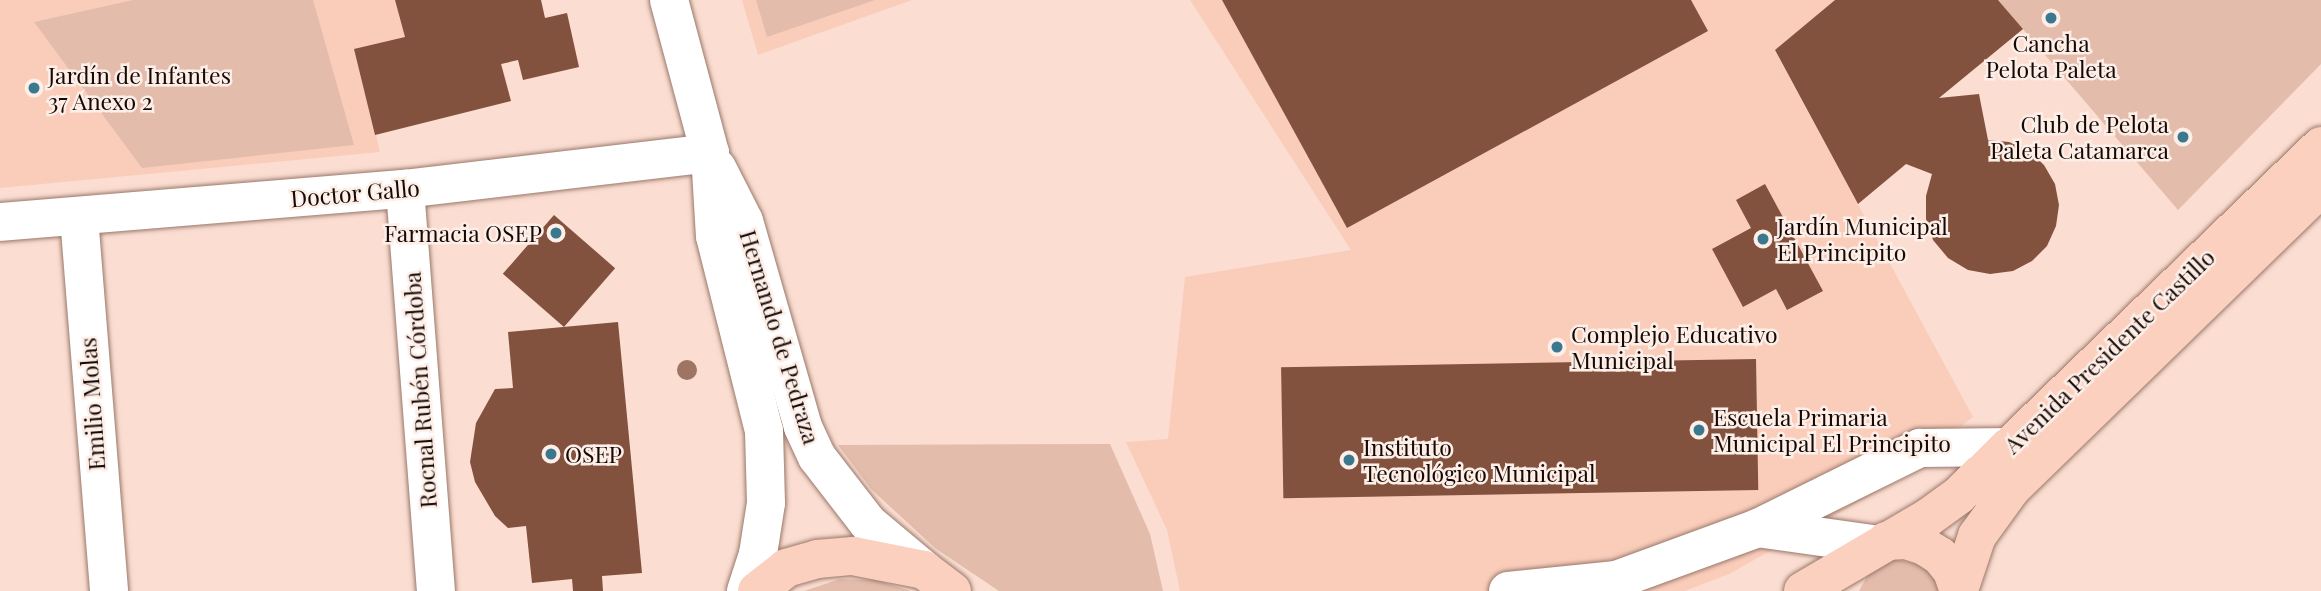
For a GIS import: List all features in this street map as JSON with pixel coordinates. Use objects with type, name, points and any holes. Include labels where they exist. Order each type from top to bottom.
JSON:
[{"type":"main road","name":"Avenida Presidente Castillo","points":[[1802,591],[1865,559],[1959,495],[2321,146]]},
{"type":"main road","name":"Avenida Presidente Castillo","points":[[1959,590],[1977,536],[2011,489],[2321,188]]},
{"type":"main road","points":[[1865,559],[1906,540],[1924,546],[1940,556],[1952,571],[1959,590]]},
{"type":"main road","points":[[757,591],[786,568],[817,559],[853,556],[938,581]]},
{"type":"street","name":"Hernando de Pedraza","points":[[669,0],[710,153],[715,236],[764,431],[766,503],[758,554],[746,591]]},
{"type":"street","name":"Hernando de Pedraza","points":[[710,153],[744,221],[803,427],[817,457],[868,523],[938,581]]},
{"type":"street","name":"Doctor Gallo","points":[[0,222],[405,189],[710,153]]},
{"type":"street","name":"Rocnal Rubén Córdoba","points":[[405,189],[436,591]]},
{"type":"street","name":"Emilio Molas","points":[[79,217],[109,591]]},
{"type":"street","points":[[1508,591],[1616,580],[1758,528],[1920,448],[2011,447]]},
{"type":"street","points":[[1758,528],[1865,559]]},
{"type":"shaded area","points":[[0,0],[541,0],[545,18],[567,13],[579,67],[523,80],[518,60],[502,64],[511,101],[376,135],[380,152],[0,188]]},
{"type":"shaded area","points":[[133,0],[313,0],[354,145],[142,168],[34,22]]},
{"type":"shaded area","points":[[742,0],[912,0],[758,55]]},
{"type":"shaded area","points":[[756,0],[875,0],[767,37]]},
{"type":"shaded area","name":"Complejo Educativo Municipal","points":[[1190,0],[1835,0],[1775,51],[1973,417],[1878,491],[1729,574],[1685,591],[1180,591],[1167,530],[1126,442],[1168,439],[1185,277],[1351,250]]},
{"type":"shaded area","name":"Club de Pelota Paleta Catamarca","points":[[1998,0],[2321,0],[2321,64],[2178,210]]},
{"type":"shaded area","points":[[1110,444],[1150,534],[1163,591],[999,591],[935,548],[871,489],[838,445]]},
{"type":"shaded area","points":[[1896,559],[1923,566],[1934,576],[1941,591],[1859,591],[1871,569]]},
{"type":"shaded area","points":[[840,579],[876,580],[910,591],[804,591]]},
{"type":"building","points":[[395,0],[541,0],[545,18],[567,13],[579,67],[523,80],[518,60],[501,64],[511,101],[375,135],[354,49],[405,37]]},
{"type":"building","points":[[1222,0],[1691,0],[1708,31],[1347,228]]},
{"type":"building","points":[[1835,0],[1998,0],[2023,29],[1939,98],[1979,94],[1988,140],[2009,142],[2028,150],[2044,165],[2055,184],[2059,205],[2056,226],[2047,246],[2032,261],[2013,271],[1990,274],[1968,270],[1948,258],[1933,240],[1926,219],[1926,196],[1932,174],[1906,164],[1858,204],[1775,50]]},
{"type":"building","name":"Jardín Municipal El Principito","points":[[1765,184],[1823,291],[1787,310],[1776,289],[1743,307],[1712,249],[1751,228],[1736,200]]},
{"type":"building","points":[[554,215],[615,268],[564,327],[503,274]]},
{"type":"building","name":"OSEP","points":[[618,322],[642,573],[602,576],[603,591],[573,591],[572,579],[532,583],[526,526],[508,528],[495,516],[475,482],[470,462],[476,423],[495,389],[513,388],[508,332]]},
{"type":"building","points":[[1756,359],[1758,490],[1283,498],[1281,367]]},
{"type":"place","name":"Cancha Pelota Paleta","points":[[2051,18]]},
{"type":"place","name":"Jardín de Infantes 37 Anexo 2","points":[[34,88]]},
{"type":"place","name":"Club de Pelota Paleta Catamarca","points":[[2183,137]]},
{"type":"place","name":"Farmacia OSEP","points":[[556,233]]},
{"type":"place","name":"Jardín Municipal El Principito","points":[[1763,239]]},
{"type":"place","name":"Complejo Educativo Municipal","points":[[1557,347]]},
{"type":"place","name":"Escuela Primaria Municipal El Principito","points":[[1699,430]]},
{"type":"place","name":"OSEP","points":[[551,454]]},
{"type":"place","name":"Instituto Tecnológico Municipal","points":[[1349,460]]}]
